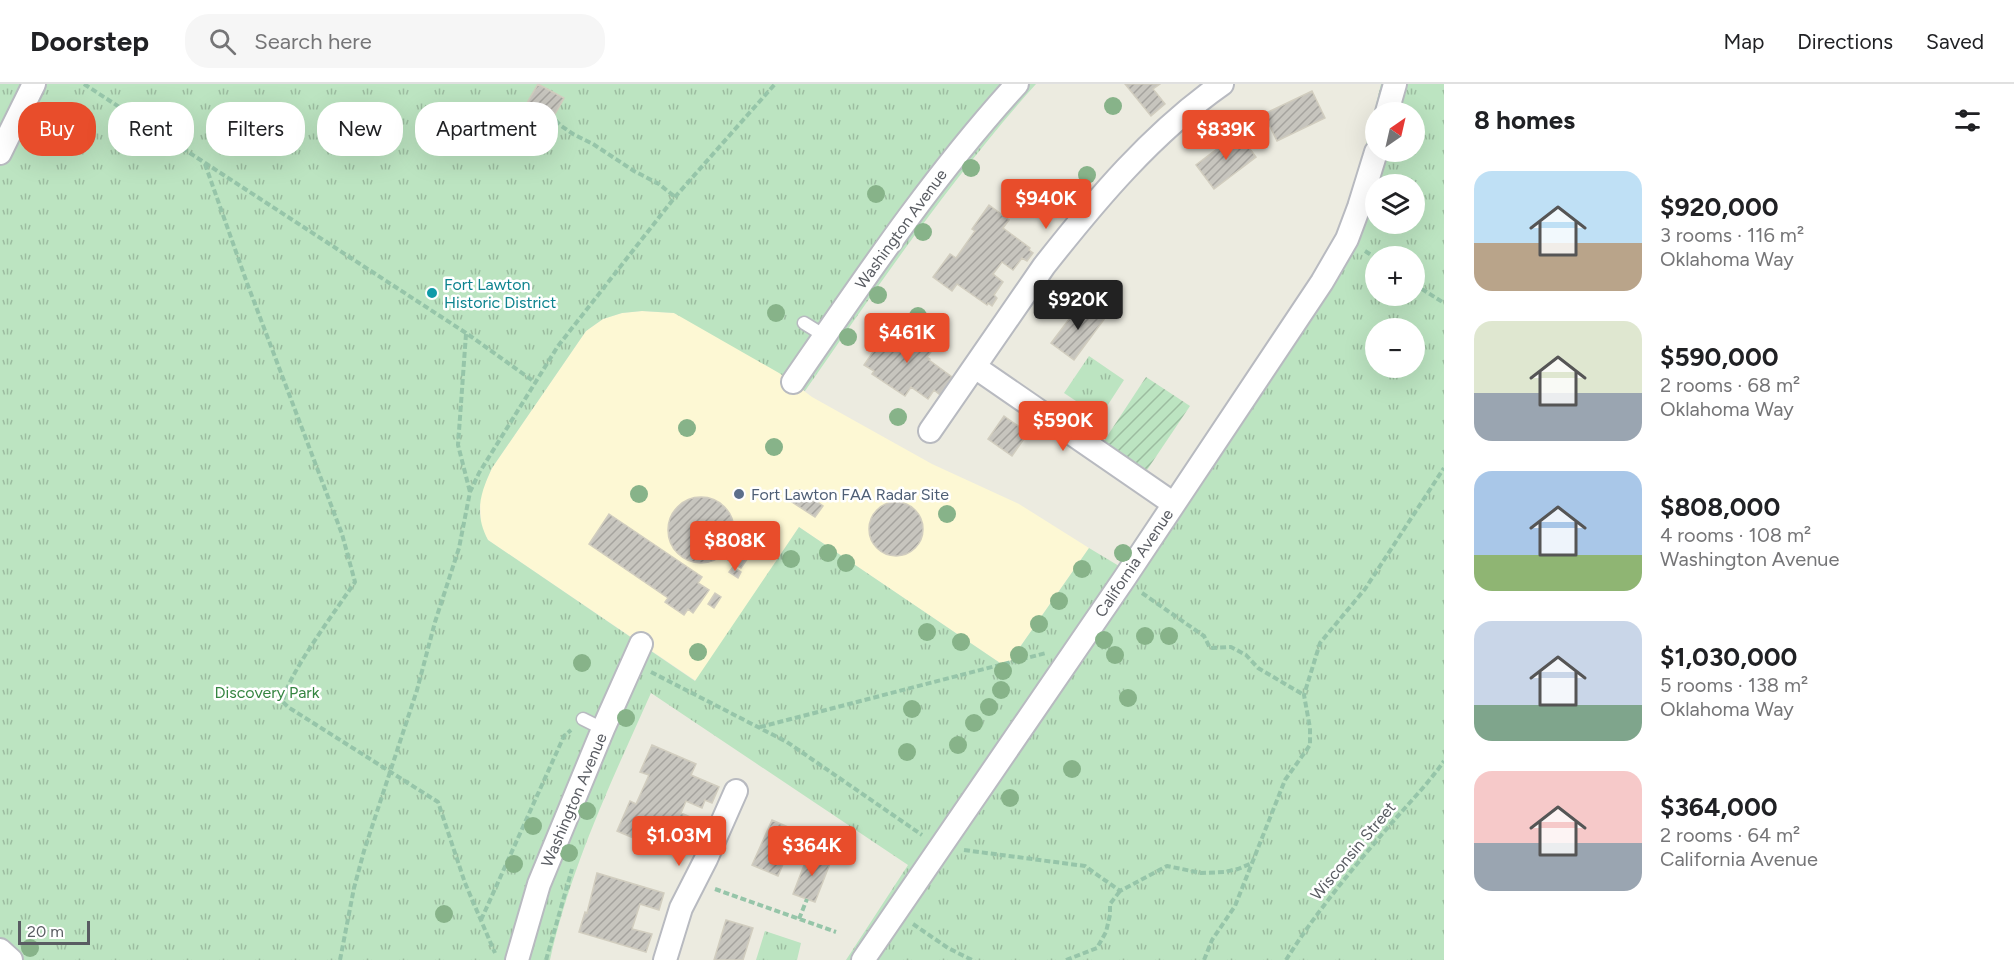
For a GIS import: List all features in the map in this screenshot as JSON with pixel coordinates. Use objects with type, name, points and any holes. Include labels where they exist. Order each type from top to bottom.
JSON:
[{"type":"street","points":[[0,153],[34,84]]},
{"type":"street","name":"Washington Avenue","points":[[793,382],[892,237],[942,171],[1017,84]]},
{"type":"street","points":[[930,431],[1044,266],[1164,130],[1222,84]]},
{"type":"street","points":[[1390,102],[1395,84]]},
{"type":"street","name":"California Avenue","points":[[863,960],[1316,292],[1342,249],[1359,207],[1373,162]]},
{"type":"street","points":[[975,367],[1174,504]]},
{"type":"street","name":"Washington Avenue","points":[[517,960],[539,884],[593,724],[637,653]]},
{"type":"street","points":[[664,960],[681,908],[736,791]]},
{"type":"street","points":[[0,950],[11,960]]},
{"type":"street","points":[[498,960],[508,960]]},
{"type":"lane","points":[[804,323],[825,336]]},
{"type":"path","points":[[84,84],[466,333],[536,384]]},
{"type":"path","points":[[340,960],[354,888],[364,851],[417,690],[435,622],[459,548],[470,492],[486,459],[536,384],[558,346],[675,197],[775,84]]},
{"type":"path","points":[[558,122],[573,134],[659,184],[675,197]]},
{"type":"path","points":[[205,164],[319,478],[342,534],[355,582],[293,675],[283,693],[283,702],[438,802],[465,883],[498,960]]},
{"type":"path","points":[[1425,291],[1444,303]]},
{"type":"path","points":[[466,333],[458,445],[470,492]]},
{"type":"path","points":[[1204,960],[1212,940],[1235,906],[1286,780],[1310,744],[1310,728],[1304,695],[1320,643],[1365,589],[1444,468]]},
{"type":"path","points":[[1139,591],[1204,636],[1210,648],[1231,647],[1246,655],[1258,668],[1304,695]]},
{"type":"path","points":[[759,728],[1079,644]]},
{"type":"path","points":[[637,653],[759,728],[787,742],[939,847],[1085,866],[1120,891]]},
{"type":"path","points":[[481,921],[564,736],[593,724]]},
{"type":"path","name":"Wisconsin Street","points":[[1286,960],[1303,933],[1350,871],[1431,779],[1444,761]]},
{"type":"path","points":[[546,960],[575,861]]},
{"type":"path","points":[[1066,960],[1097,948],[1106,932],[1110,904],[1120,891],[1167,866],[1201,873],[1224,872],[1252,863]]},
{"type":"path","points":[[1238,869],[1247,875]]},
{"type":"path","points":[[694,882],[836,932]]},
{"type":"path","points":[[799,919],[807,899]]},
{"type":"path","points":[[895,913],[948,948],[972,960]]},
{"type":"shaded area","name":"Fort Lawton FAA Radar Site","points":[[642,311],[674,313],[683,317],[780,373],[812,397],[932,464],[1019,504],[1089,548],[1006,667],[799,527],[696,681],[488,540],[481,528],[480,499],[492,468],[586,331],[603,319],[622,313]]},
{"type":"green space","name":"Discovery Park","points":[[0,84],[1036,84],[1004,120],[944,196],[805,391],[779,373],[674,313],[642,311],[622,313],[603,319],[586,331],[492,468],[484,486],[480,504],[481,521],[488,540],[695,681],[799,527],[1006,667],[1089,548],[1119,566],[1323,264],[1356,185],[1365,149],[1365,162],[1425,162],[1425,102],[1377,102],[1381,84],[1444,84],[1444,960],[846,960],[908,865],[651,693],[607,791],[581,857],[550,960],[0,960]]},
{"type":"green space","points":[[1089,356],[1124,380],[1100,417],[1064,393]]},
{"type":"green space","points":[[1146,377],[1190,406],[1147,470],[1104,441]]},
{"type":"green space","points":[[765,931],[801,943],[797,960],[756,960]]},
{"type":"building","points":[[538,84],[564,98],[558,109],[558,102],[528,102]]},
{"type":"building","points":[[1125,84],[1160,84],[1153,89],[1165,104],[1151,116]]},
{"type":"building","points":[[1312,91],[1325,118],[1277,141],[1264,114]]},
{"type":"building","points":[[1238,133],[1256,157],[1214,189],[1196,165]]},
{"type":"building","points":[[989,205],[1009,220],[1003,228],[1030,248],[1029,250],[1033,253],[1027,261],[1022,258],[1013,270],[1002,262],[993,274],[1003,282],[994,295],[997,298],[992,306],[988,303],[987,305],[957,284],[952,291],[933,277],[950,254],[956,258],[975,231],[972,229]]},
{"type":"building","points":[[1082,302],[1105,318],[1074,360],[1051,343]]},
{"type":"building","points":[[898,323],[934,348],[927,357],[952,377],[940,395],[934,390],[928,399],[911,387],[905,396],[872,374],[874,371],[864,365],[888,330],[891,332]]},
{"type":"building","points":[[1004,416],[1028,433],[1012,456],[988,439]]},
{"type":"building","points":[[800,490],[823,506],[815,517],[792,502]]},
{"type":"building","points":[[694,497],[708,497],[720,502],[729,511],[734,530],[732,543],[725,554],[708,563],[694,563],[682,558],[673,549],[668,537],[668,523],[673,511],[682,502]]},
{"type":"building","points":[[896,502],[906,504],[915,510],[921,519],[923,529],[921,539],[915,548],[906,554],[896,556],[886,554],[877,548],[871,539],[869,529],[871,519],[877,510],[886,504]]},
{"type":"building","points":[[609,514],[702,577],[698,583],[709,590],[693,613],[688,609],[684,615],[665,602],[668,598],[589,544]]},
{"type":"building","points":[[746,534],[753,540],[748,547],[740,542]]},
{"type":"building","points":[[739,544],[752,552],[741,568],[728,560]]},
{"type":"building","points":[[733,567],[741,572],[738,578],[729,572]]},
{"type":"building","points":[[715,593],[721,597],[714,608],[708,604]]},
{"type":"building","points":[[652,745],[696,764],[691,775],[719,787],[712,803],[705,800],[702,808],[686,801],[681,813],[702,822],[698,831],[704,834],[697,851],[667,838],[662,850],[617,831],[630,801],[636,804],[649,775],[640,772]]},
{"type":"building","points":[[772,820],[797,831],[778,876],[752,865]]},
{"type":"building","points":[[809,852],[831,861],[815,902],[793,894]]},
{"type":"building","points":[[597,873],[664,893],[659,910],[640,904],[632,929],[652,934],[646,952],[579,932],[585,912],[587,913]]},
{"type":"building","points":[[726,920],[753,928],[743,960],[714,960]]},
{"type":"place","name":"Fort Lawton Historic District","points":[[432,293]]},
{"type":"place","name":"Fort Lawton FAA Radar Site","points":[[739,494]]}]
